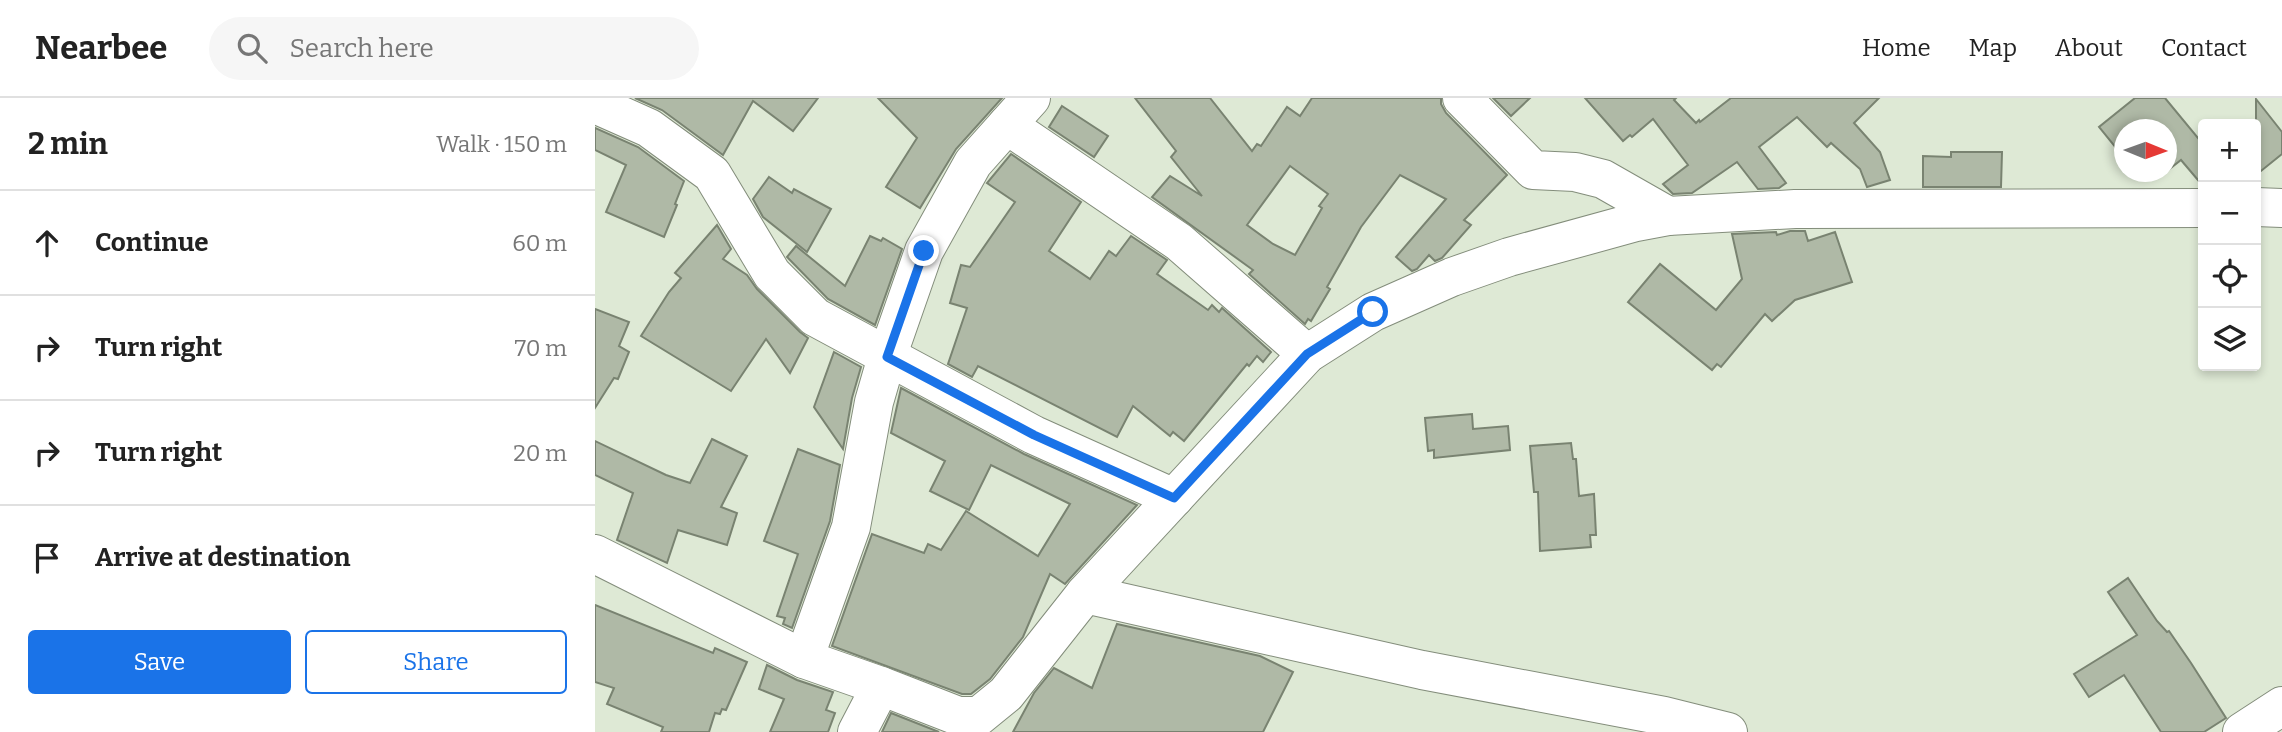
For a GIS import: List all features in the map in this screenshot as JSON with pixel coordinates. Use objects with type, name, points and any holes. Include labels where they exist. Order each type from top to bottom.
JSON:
[{"type":"street","points":[[1462,98],[1533,170],[1575,172],[1603,179],[1668,216]]},
{"type":"street","points":[[595,104],[649,128],[712,174],[772,274],[815,317],[1034,435],[1174,498]]},
{"type":"street","points":[[804,659],[851,527],[874,402],[924,251],[973,163],[1019,111],[1179,242],[1307,354]]},
{"type":"street","points":[[2261,207],[2282,208]]},
{"type":"street","points":[[595,554],[804,659],[958,716],[979,716],[1006,694],[1085,594],[1307,354],[1373,312],[1452,277],[1509,257],[1636,222],[1668,216],[1795,209],[2198,208]]},
{"type":"street","points":[[1085,594],[1422,670],[1664,716],[1728,732]]},
{"type":"street","points":[[857,732],[881,686]]},
{"type":"street","points":[[2242,732],[2282,706]]},
{"type":"building","points":[[635,98],[818,98],[793,131],[753,101],[723,155],[662,110]]},
{"type":"building","points":[[878,98],[1002,98],[956,149],[920,208],[886,187],[917,138]]},
{"type":"building","points":[[1135,98],[1210,98],[1252,151],[1257,144],[1261,146],[1287,107],[1300,116],[1312,98],[1441,98],[1446,113],[1507,175],[1464,220],[1471,225],[1442,258],[1435,261],[1429,255],[1412,271],[1396,257],[1446,199],[1400,175],[1361,227],[1327,287],[1330,289],[1311,321],[1308,319],[1305,324],[1249,274],[1253,270],[1152,197],[1170,176],[1202,196],[1171,157],[1176,151]],"holes":[[[1290,166],[1328,194],[1319,206],[1322,208],[1295,255],[1273,244],[1247,225]]]},
{"type":"building","points":[[1493,98],[1530,98],[1511,116]]},
{"type":"building","points":[[1585,98],[1676,98],[1674,100],[1696,123],[1731,98],[1879,98],[1854,123],[1880,152],[1890,180],[1867,187],[1860,169],[1831,143],[1827,147],[1797,117],[1759,147],[1786,183],[1779,188],[1758,189],[1737,162],[1692,193],[1673,194],[1663,184],[1688,165],[1653,119],[1623,141]]},
{"type":"building","points":[[2135,98],[2165,98],[2198,138],[2198,180],[2181,160],[2177,163],[2177,119],[2114,119],[2114,145],[2099,127]]},
{"type":"building","points":[[2256,99],[2282,132],[2282,154],[2261,171],[2261,119],[2256,119]]},
{"type":"building","points":[[1062,106],[1108,136],[1094,157],[1049,127]]},
{"type":"building","points":[[595,128],[638,147],[684,181],[664,237],[606,212],[626,165],[595,150]]},
{"type":"building","points":[[1951,152],[2002,152],[2001,187],[1923,187],[1923,156],[1951,157]]},
{"type":"building","points":[[1011,154],[1081,202],[1049,251],[1090,279],[1109,251],[1116,256],[1131,236],[1167,260],[1157,274],[1208,310],[1212,305],[1219,312],[1222,308],[1271,352],[1263,362],[1257,356],[1249,366],[1247,364],[1184,441],[1173,432],[1170,436],[1133,406],[1117,437],[978,366],[972,377],[948,364],[967,308],[950,303],[961,265],[970,267],[1015,202],[987,183]]},
{"type":"building","points":[[769,177],[792,193],[794,189],[831,209],[807,252],[763,217],[753,199]]},
{"type":"building","points":[[717,225],[731,249],[723,259],[747,275],[757,289],[808,338],[790,373],[766,339],[731,391],[641,336],[681,278],[675,273]]},
{"type":"building","points":[[1790,231],[1805,231],[1808,241],[1835,232],[1852,282],[1795,300],[1772,321],[1765,314],[1721,367],[1717,364],[1712,370],[1628,302],[1660,264],[1716,310],[1742,279],[1732,234],[1776,232],[1777,235]]},
{"type":"building","points":[[870,236],[881,241],[883,238],[902,249],[875,325],[828,299],[787,257],[796,246],[845,286]]},
{"type":"building","points":[[595,309],[629,322],[619,346],[629,352],[618,379],[614,378],[595,408]]},
{"type":"building","points":[[834,352],[861,367],[852,398],[843,449],[814,407]]},
{"type":"building","points":[[901,388],[1024,454],[1137,505],[1065,584],[1050,574],[1023,637],[990,679],[971,694],[962,694],[832,646],[872,534],[924,553],[928,544],[941,550],[966,511],[1038,556],[1070,504],[991,465],[969,510],[930,491],[945,461],[891,433]]},
{"type":"building","points":[[1472,414],[1473,429],[1508,426],[1510,450],[1434,458],[1434,450],[1428,451],[1425,418]]},
{"type":"building","points":[[712,439],[747,456],[721,507],[737,513],[727,545],[678,530],[667,563],[617,540],[633,493],[595,475],[595,441],[666,475],[690,483]]},
{"type":"building","points":[[1571,443],[1573,459],[1576,459],[1579,496],[1594,494],[1596,535],[1590,535],[1591,547],[1540,551],[1538,492],[1534,492],[1530,446]]},
{"type":"building","points":[[798,449],[840,465],[830,521],[792,628],[783,624],[785,618],[777,616],[798,554],[764,541]]},
{"type":"building","points":[[2128,578],[2157,621],[2169,631],[2226,718],[2204,732],[2161,732],[2124,675],[2089,697],[2074,674],[2137,635],[2108,592]]},
{"type":"building","points":[[595,605],[713,653],[715,648],[747,662],[726,710],[722,709],[720,714],[715,713],[709,732],[661,732],[663,727],[607,704],[614,688],[595,682]]},
{"type":"building","points":[[1117,624],[1260,656],[1293,672],[1263,732],[1013,732],[1034,693],[1054,668],[1092,688]]},
{"type":"building","points":[[767,665],[797,680],[833,692],[826,710],[835,713],[828,732],[770,732],[784,699],[759,689]]},
{"type":"building","points":[[891,713],[939,732],[882,732]]},
{"type":"route","points":[[924,251],[887,357],[1034,435],[1174,498],[1307,354],[1373,312]]}]
